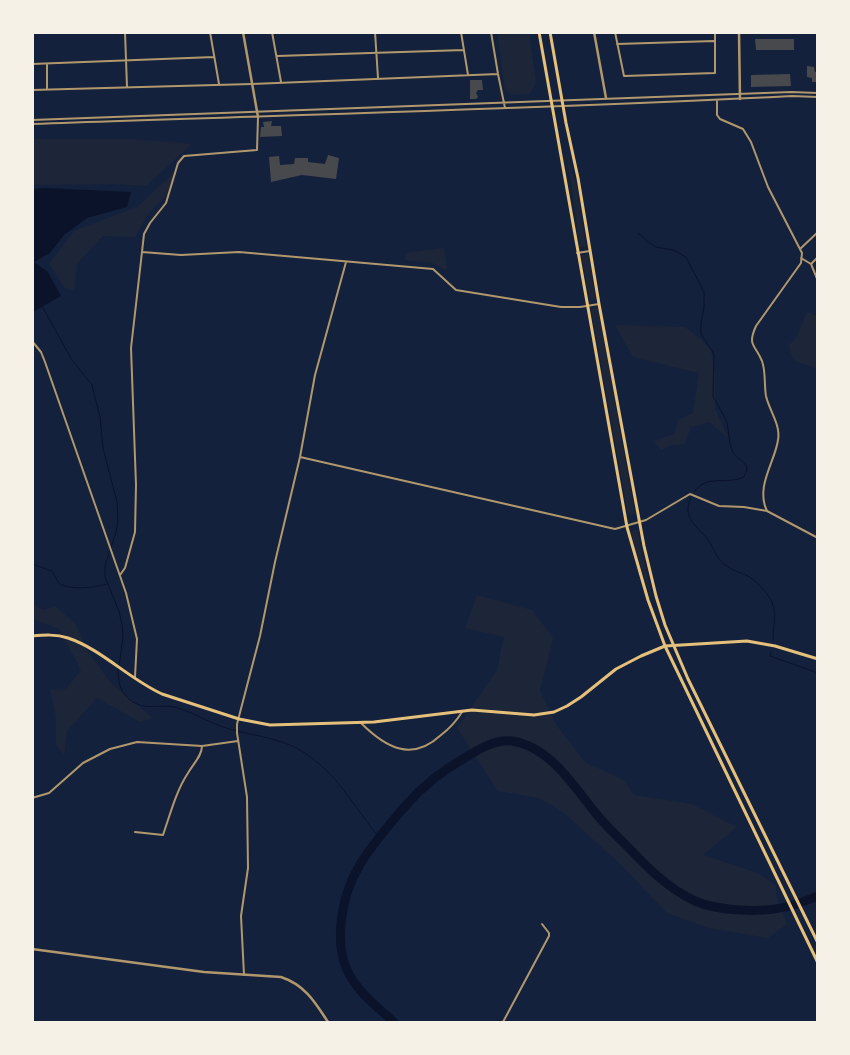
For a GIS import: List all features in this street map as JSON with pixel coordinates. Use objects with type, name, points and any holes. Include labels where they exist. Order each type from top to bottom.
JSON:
[{"type":"main road","points":[[540,32],[627,527],[648,600],[664,646],[818,963]]},
{"type":"main road","points":[[550,32],[640,523],[656,596],[674,644],[713,732],[818,943]]},
{"type":"main road","points":[[32,636],[55,635],[67,638],[92,650],[135,679],[162,694],[239,719],[270,725],[392,721],[462,711],[495,711],[525,715],[554,712],[581,697],[616,669],[664,646],[674,644],[747,641],[775,646],[818,659]]},
{"type":"main road","points":[[804,932],[811,929]]},
{"type":"street","points":[[57,32],[106,32]]},
{"type":"street","points":[[125,32],[127,87]]},
{"type":"street","points":[[210,32],[219,84]]},
{"type":"street","points":[[120,575],[125,568],[135,532],[136,485],[131,348],[144,234],[166,203],[178,164],[184,156],[257,150],[258,117],[243,32]]},
{"type":"street","points":[[272,32],[281,82]]},
{"type":"street","points":[[376,32],[378,78]]},
{"type":"street","points":[[462,32],[468,75]]},
{"type":"street","points":[[491,32],[505,108]]},
{"type":"street","points":[[594,32],[606,98]]},
{"type":"street","points":[[615,32],[624,76],[715,73],[715,32]]},
{"type":"street","points":[[739,32],[740,99]]},
{"type":"street","points":[[617,44],[714,41]]},
{"type":"street","points":[[277,56],[464,50]]},
{"type":"street","points":[[32,64],[214,57]]},
{"type":"street","points":[[47,64],[47,89]]},
{"type":"street","points":[[32,90],[252,84],[498,74]]},
{"type":"street","points":[[32,120],[606,98],[791,92],[818,93]]},
{"type":"street","points":[[32,124],[818,97]]},
{"type":"street","points":[[717,100],[717,115],[720,119],[743,129],[751,142],[768,187],[802,253],[801,263],[756,326],[751,338],[753,346],[762,362],[766,396],[779,433],[778,442],[765,478],[764,505],[767,510]]},
{"type":"street","points":[[800,249],[818,232]]},
{"type":"street","points":[[578,253],[591,251]]},
{"type":"street","points":[[142,252],[181,255],[240,252],[433,269],[456,290],[553,306],[600,304]]},
{"type":"street","points":[[811,264],[818,257]]},
{"type":"street","points":[[802,258],[811,264],[818,280]]},
{"type":"street","points":[[244,975],[241,916],[248,868],[247,797],[238,724],[260,636],[300,457],[316,375],[346,262]]},
{"type":"street","points":[[32,341],[41,352],[45,362],[126,593],[137,639],[135,679]]},
{"type":"street","points":[[300,457],[615,530],[640,523],[690,494],[719,506],[767,510],[818,538]]},
{"type":"street","points":[[361,723],[395,748],[406,751],[432,744],[446,731],[462,711]]},
{"type":"street","points":[[32,798],[49,793],[83,763],[110,749],[137,742],[202,746],[239,739]]},
{"type":"street","points":[[135,832],[163,835],[176,797],[186,775],[202,751],[202,746]]},
{"type":"street","points":[[503,1022],[549,936],[549,933],[542,924]]},
{"type":"street","points":[[32,949],[204,972],[268,975],[292,980],[306,991],[328,1022]]},
{"type":"shaded area","points":[[497,33],[529,33],[536,83],[529,94],[511,95],[505,90]]},
{"type":"shaded area","points":[[33,139],[133,139],[192,144],[146,186],[112,184],[33,185]]},
{"type":"shaded area","points":[[566,148],[577,189],[586,247],[580,247]]},
{"type":"shaded area","points":[[175,172],[166,196],[148,214],[135,237],[103,236],[77,264],[74,290],[65,288],[49,264],[74,231],[137,207]]},
{"type":"shaded area","points":[[33,189],[131,192],[127,207],[87,218],[64,235],[50,253],[34,262],[48,272],[61,296],[33,312]]},
{"type":"shaded area","points":[[444,248],[446,270],[432,263],[405,260],[405,253]]},
{"type":"shaded area","points":[[588,254],[596,299],[590,301],[581,255]]},
{"type":"shaded area","points":[[598,307],[635,514],[628,515],[591,309]]},
{"type":"shaded area","points":[[807,312],[817,316],[817,369],[795,360],[790,352],[789,345],[796,338]]},
{"type":"shaded area","points":[[615,325],[685,327],[702,340],[711,350],[715,374],[715,408],[728,438],[709,422],[691,427],[685,444],[672,445],[661,450],[654,441],[674,434],[678,420],[693,413],[699,373],[633,357]]},
{"type":"shaded area","points":[[637,529],[654,606],[631,532]]},
{"type":"shaded area","points":[[477,595],[532,610],[553,638],[540,691],[557,726],[586,763],[624,780],[634,795],[692,804],[737,827],[703,855],[758,873],[776,886],[776,896],[787,924],[768,938],[709,928],[667,913],[620,864],[564,813],[539,798],[498,791],[457,728],[497,670],[504,637],[465,628]]},
{"type":"shaded area","points":[[32,603],[43,610],[55,606],[76,624],[86,649],[110,682],[153,718],[140,722],[97,698],[67,731],[64,755],[56,744],[56,717],[50,690],[66,689],[81,670],[59,629],[33,619]]},
{"type":"building","points":[[755,39],[794,39],[794,50],[756,50]]},
{"type":"building","points":[[807,66],[814,67],[815,72],[818,72],[818,82],[812,82],[812,78],[807,77]]},
{"type":"building","points":[[790,74],[791,86],[751,87],[751,75]]},
{"type":"building","points":[[470,80],[482,80],[483,90],[478,90],[476,93],[478,97],[476,99],[470,99]]},
{"type":"building","points":[[272,121],[271,126],[281,126],[282,136],[260,137],[261,127],[264,127],[263,122]]},
{"type":"building","points":[[328,155],[339,158],[336,179],[302,175],[271,182],[269,157],[279,156],[280,165],[294,164],[295,158],[308,158],[308,162],[325,164]]},
{"type":"waterway","points":[[638,233],[656,247],[673,250],[686,257],[704,292],[701,334],[714,354],[713,396],[727,422],[733,453],[746,465],[747,469],[744,477],[711,481],[700,486],[695,491]]},
{"type":"waterway","points":[[42,306],[72,360],[92,385],[100,417],[103,448],[117,502],[118,520],[105,566],[105,577],[119,611],[122,625],[123,638],[119,665]]},
{"type":"waterway","points":[[691,497],[688,505],[689,517],[708,540],[719,559],[725,565],[754,580],[770,598],[774,612],[773,640]]},
{"type":"waterway","points":[[32,564],[52,571],[58,582],[67,587],[95,587],[106,584]]},
{"type":"waterway","points":[[771,652],[770,656],[818,673]]},
{"type":"waterway","points":[[118,669],[122,690],[135,703],[146,706],[174,707],[220,726],[272,739],[300,750],[335,779],[379,837]]},
{"type":"waterway","points":[[394,1022],[361,991],[347,969],[342,956],[340,941],[341,924],[348,889],[355,873],[373,845],[413,797],[448,769],[492,743],[512,741],[526,745],[549,759],[559,768],[601,820],[657,876],[675,890],[695,901],[727,909],[764,910],[789,906],[818,896]]}]
